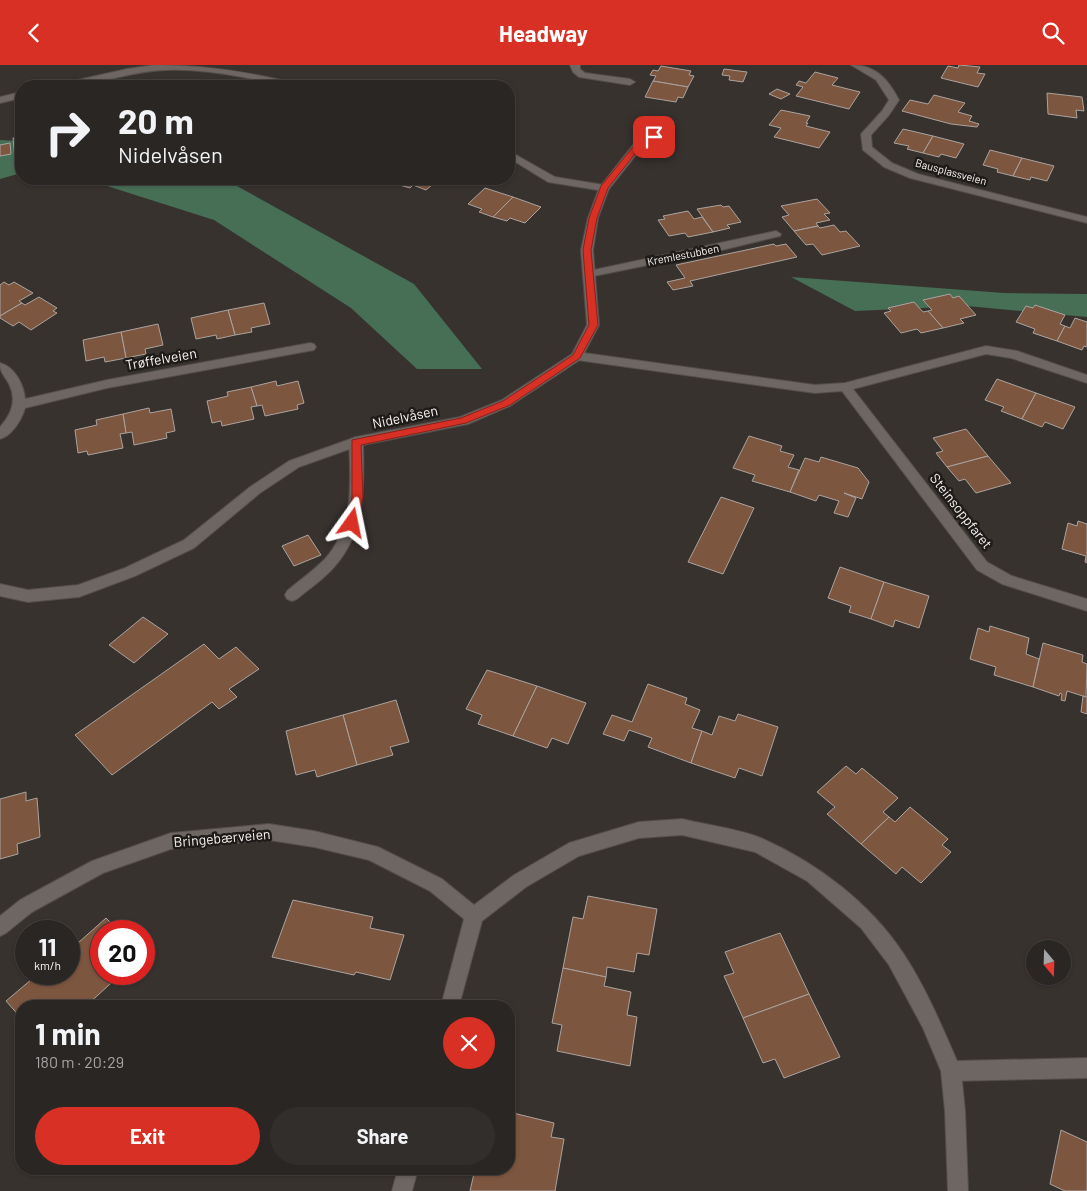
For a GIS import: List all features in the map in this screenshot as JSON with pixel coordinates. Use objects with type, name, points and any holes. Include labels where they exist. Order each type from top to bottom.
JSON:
[{"type":"street","points":[[575,65],[576,70],[582,75],[630,82]]},
{"type":"street","name":"Bausplassveien","points":[[856,65],[870,71],[888,85],[894,100],[886,113],[866,134],[867,148],[888,165],[914,177],[1087,220]]},
{"type":"street","points":[[91,80],[132,71],[165,67],[206,69],[272,80]]},
{"type":"street","points":[[0,100],[15,96]]},
{"type":"street","name":"Nidelvåsen","points":[[0,590],[28,596],[79,591],[130,572],[189,544],[255,491],[294,464],[356,442],[463,421],[506,403],[577,356],[593,325],[587,250],[593,218],[604,188],[640,143],[668,131]]},
{"type":"street","points":[[515,158],[552,180],[604,188]]},
{"type":"street","name":"Kremlestubben","points":[[589,274],[722,247],[776,233]]},
{"type":"street","name":"Trøffelveien","points":[[19,405],[107,384],[310,347]]},
{"type":"street","points":[[577,356],[815,389],[845,387],[986,350],[1013,354],[1087,379]]},
{"type":"street","points":[[0,367],[6,371],[17,386],[19,405],[16,415],[0,435]]},
{"type":"street","name":"Steinsoppfaret","points":[[845,387],[982,566],[1007,580],[1087,605]]},
{"type":"street","points":[[292,595],[335,557],[352,523],[358,497],[356,442]]},
{"type":"street","points":[[452,1000],[474,916],[520,881],[575,849],[640,830],[682,827],[758,845],[813,875],[867,922],[896,959],[930,1021],[951,1071],[955,1111],[958,1191]]},
{"type":"street","name":"Bringebærveien","points":[[0,927],[26,905],[98,867],[171,841],[269,832],[314,839],[372,853],[436,885],[474,916]]},
{"type":"street","points":[[951,1071],[1087,1069]]},
{"type":"street","points":[[402,1191],[406,1175]]},
{"type":"green space","points":[[0,140],[15,141],[15,175],[0,179]]},
{"type":"green space","points":[[104,185],[235,185],[414,284],[482,369],[417,369],[351,308],[214,220]]},
{"type":"green space","points":[[791,277],[1004,293],[1087,294],[1087,317],[967,306],[855,311]]},
{"type":"building","points":[[959,65],[980,67],[977,73],[985,74],[978,87],[941,78],[948,66],[958,68]]},
{"type":"building","points":[[661,66],[691,71],[689,75],[694,76],[688,87],[653,81],[656,76],[650,75],[653,70],[658,71]]},
{"type":"building","points":[[724,69],[747,72],[743,82],[729,80],[730,76],[722,75]]},
{"type":"building","points":[[815,72],[838,78],[832,85],[860,92],[849,109],[796,96],[803,87],[796,85],[799,81],[806,83]]},
{"type":"building","points":[[653,81],[688,87],[683,98],[678,97],[676,102],[645,97]]},
{"type":"building","points":[[777,89],[790,94],[781,99],[769,94]]},
{"type":"building","points":[[1047,93],[1082,97],[1084,111],[1076,110],[1077,118],[1048,114]]},
{"type":"building","points":[[934,95],[965,103],[958,112],[972,116],[969,121],[979,124],[977,127],[951,124],[902,111],[910,100],[928,104]]},
{"type":"building","points":[[781,110],[810,116],[806,126],[830,132],[819,148],[774,137],[781,128],[769,125]]},
{"type":"building","points":[[903,129],[933,136],[923,153],[907,149],[909,146],[894,143]]},
{"type":"building","points":[[933,136],[964,144],[956,158],[941,154],[939,157],[923,153]]},
{"type":"building","points":[[13,138],[15,138],[15,159]]},
{"type":"building","points":[[10,143],[11,154],[0,156],[0,145]]},
{"type":"building","points":[[990,150],[1022,158],[1013,176],[997,172],[998,169],[983,165]]},
{"type":"building","points":[[1022,158],[1054,166],[1047,181],[1031,177],[1030,180],[1013,176]]},
{"type":"building","points":[[400,185],[413,185],[410,188]]},
{"type":"building","points":[[413,185],[432,185],[426,190]]},
{"type":"building","points":[[485,188],[513,197],[493,217],[479,212],[482,209],[468,204]]},
{"type":"building","points":[[513,197],[541,207],[525,223],[510,218],[507,221],[493,217]]},
{"type":"building","points":[[817,199],[830,213],[824,214],[830,220],[816,223],[818,226],[794,231],[782,217],[789,215],[781,206]]},
{"type":"building","points":[[721,205],[723,207],[729,206],[741,222],[727,225],[730,228],[713,232],[697,209]]},
{"type":"building","points":[[688,211],[694,219],[702,217],[713,232],[688,237],[685,233],[669,236],[658,220],[665,219],[663,216]]},
{"type":"building","points":[[834,225],[840,232],[846,231],[860,246],[822,255],[813,244],[806,245],[794,231],[818,226],[820,228]]},
{"type":"building","points":[[774,244],[776,246],[786,244],[797,257],[690,281],[693,286],[673,290],[667,282],[685,278],[676,265]]},
{"type":"building","points":[[4,282],[9,285],[14,282],[33,293],[19,301],[22,303],[0,316],[0,285]]},
{"type":"building","points":[[950,294],[953,298],[959,296],[976,315],[960,319],[964,323],[943,328],[928,311],[932,310],[923,300]]},
{"type":"building","points":[[39,297],[57,308],[53,311],[57,313],[31,330],[19,322],[13,326],[0,318],[0,316],[22,303],[25,305]]},
{"type":"building","points":[[914,302],[923,312],[928,311],[943,328],[921,333],[917,329],[901,333],[884,313],[891,311],[888,308]]},
{"type":"building","points":[[264,303],[270,324],[251,328],[252,332],[235,335],[228,310]]},
{"type":"building","points":[[1035,305],[1065,315],[1060,324],[1065,326],[1057,341],[1033,333],[1035,329],[1016,322],[1026,306],[1033,308]]},
{"type":"building","points":[[228,310],[235,335],[217,339],[216,335],[196,339],[191,318]]},
{"type":"building","points":[[1075,318],[1087,322],[1087,347],[1084,346],[1082,350],[1057,341],[1065,326],[1070,328]]},
{"type":"building","points":[[158,324],[163,345],[145,349],[146,354],[126,358],[121,332]]},
{"type":"building","points":[[121,332],[126,358],[105,362],[104,357],[86,361],[83,340]]},
{"type":"building","points":[[997,379],[1036,393],[1022,419],[1001,411],[1004,407],[985,400]]},
{"type":"building","points":[[276,381],[277,386],[298,381],[304,403],[297,405],[298,409],[265,416],[262,405],[257,406],[251,387]]},
{"type":"building","points":[[251,387],[257,406],[251,407],[254,419],[222,426],[221,421],[212,423],[207,401],[228,396],[227,392]]},
{"type":"building","points":[[1036,393],[1075,407],[1063,429],[1045,422],[1042,427],[1022,419]]},
{"type":"building","points":[[149,408],[150,413],[171,409],[175,431],[166,433],[167,438],[134,445],[132,432],[126,433],[123,414]]},
{"type":"building","points":[[123,414],[126,433],[120,434],[123,448],[88,455],[87,451],[78,453],[75,430],[97,425],[96,420]]},
{"type":"building","points":[[966,429],[988,456],[947,467],[936,453],[943,451],[933,438]]},
{"type":"building","points":[[749,436],[782,446],[780,451],[794,455],[788,467],[799,470],[790,492],[752,481],[755,475],[733,468]]},
{"type":"building","points":[[988,456],[1011,483],[976,493],[965,479],[959,481],[947,467]]},
{"type":"building","points":[[821,457],[858,468],[869,482],[862,499],[844,493],[856,498],[848,517],[834,513],[839,501],[819,495],[816,501],[790,492],[805,458],[819,462]]},
{"type":"building","points":[[721,497],[754,508],[723,574],[688,562]]},
{"type":"building","points":[[1078,521],[1087,524],[1087,563],[1085,562],[1086,556],[1062,549],[1068,523],[1077,526]]},
{"type":"building","points":[[308,535],[321,555],[294,566],[282,546]]},
{"type":"building","points":[[840,567],[884,582],[871,619],[849,612],[851,606],[828,598]]},
{"type":"building","points":[[884,582],[929,596],[919,628],[895,620],[893,627],[871,619]]},
{"type":"building","points":[[143,617],[168,634],[134,663],[109,645]]},
{"type":"building","points":[[990,626],[1029,638],[1026,654],[1039,659],[1033,687],[994,675],[996,667],[970,659],[978,628],[989,632]]},
{"type":"building","points":[[1043,643],[1083,655],[1082,662],[1087,664],[1086,697],[1067,691],[1065,701],[1061,700],[1062,694],[1060,693],[1059,696],[1033,687]]},
{"type":"building","points":[[204,644],[219,659],[236,647],[259,669],[229,689],[237,697],[219,709],[212,702],[112,775],[75,735]]},
{"type":"building","points":[[487,670],[537,686],[513,736],[478,724],[482,715],[466,709]]},
{"type":"building","points":[[648,684],[687,698],[685,704],[700,710],[692,728],[702,731],[691,763],[648,747],[652,738],[629,730],[624,741],[603,734],[612,715],[632,722]]},
{"type":"building","points":[[537,686],[586,703],[568,744],[552,738],[547,748],[513,736]]},
{"type":"building","points":[[1083,696],[1087,697],[1087,714],[1081,712]]},
{"type":"building","points":[[396,700],[409,742],[390,747],[393,755],[357,765],[343,715]]},
{"type":"building","points":[[738,714],[778,727],[762,776],[739,768],[735,778],[691,763],[702,731],[712,735],[719,716],[735,721]]},
{"type":"building","points":[[343,715],[357,765],[317,777],[315,770],[296,775],[286,731]]},
{"type":"building","points":[[846,766],[856,774],[862,768],[898,798],[883,812],[889,817],[861,844],[827,814],[835,807],[817,792]]},
{"type":"building","points":[[26,792],[26,801],[37,798],[40,837],[17,844],[18,854],[0,859],[0,799]]},
{"type":"building","points":[[910,807],[948,839],[942,845],[951,852],[921,883],[902,867],[896,874],[861,844],[889,817],[895,822]]},
{"type":"building","points":[[588,896],[657,909],[649,955],[637,953],[634,972],[607,967],[606,977],[563,968],[573,917],[583,919]]},
{"type":"building","points":[[293,900],[373,917],[370,928],[404,935],[390,980],[356,972],[354,975],[272,957]]},
{"type":"building","points":[[90,932],[90,985],[109,985],[93,1000],[15,1000],[15,1011],[6,1001],[25,985],[80,985],[80,941]]},
{"type":"building","points":[[780,933],[809,994],[743,1018],[724,976],[734,973],[725,952]]},
{"type":"building","points":[[563,968],[606,977],[604,986],[631,992],[627,1015],[637,1017],[630,1066],[557,1051],[562,1025],[552,1023]]},
{"type":"building","points":[[809,994],[840,1057],[784,1078],[775,1059],[763,1063],[743,1018]]},
{"type":"building","points":[[515,1113],[554,1123],[551,1137],[564,1139],[555,1191],[470,1191],[474,1175],[515,1175]]},
{"type":"building","points":[[1061,1130],[1087,1142],[1087,1191],[1065,1191],[1050,1184]]},
{"type":"route","points":[[352,523],[358,497],[356,442],[463,421],[506,403],[577,356],[593,325],[587,250],[593,218],[604,188],[640,143],[654,137]]}]
